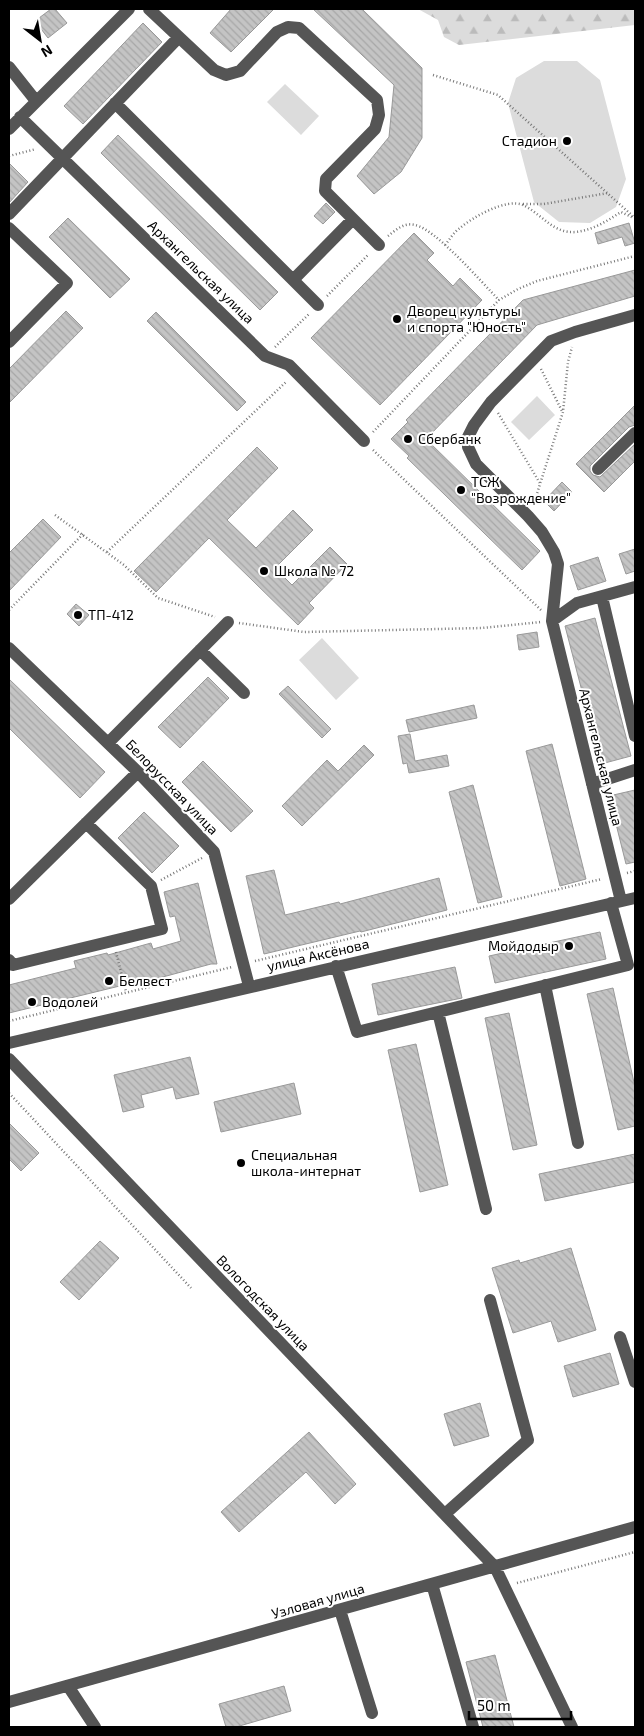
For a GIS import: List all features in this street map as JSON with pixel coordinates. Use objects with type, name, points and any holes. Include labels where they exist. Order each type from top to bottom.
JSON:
[{"type":"street","points":[[9,129],[128,9]]},
{"type":"street","points":[[149,9],[214,70],[226,75],[240,72],[277,32],[288,27],[299,28],[377,100],[378,115],[375,129],[326,179],[326,190],[379,244]]},
{"type":"street","points":[[9,214],[179,37]]},
{"type":"street","points":[[9,67],[36,101]]},
{"type":"street","points":[[115,103],[318,305]]},
{"type":"street","name":"Архангельская улица","points":[[20,117],[265,356],[282,362],[296,372],[364,441]]},
{"type":"street","points":[[293,280],[353,219]]},
{"type":"street","points":[[9,228],[67,283],[9,342]]},
{"type":"street","name":"Архангельская улица","points":[[545,985],[628,964],[616,902],[615,876],[552,621],[558,564],[549,542],[528,516],[476,464],[468,447],[468,437],[474,425],[491,402],[551,342],[575,332],[635,316]]},
{"type":"street","points":[[598,470],[635,433]]},
{"type":"street","points":[[552,621],[577,603],[635,587]]},
{"type":"street","points":[[602,597],[632,706],[635,736]]},
{"type":"street","points":[[108,743],[228,622]]},
{"type":"street","name":"Белорусская улица","points":[[9,648],[138,772],[214,852],[248,986]]},
{"type":"street","points":[[200,650],[244,692]]},
{"type":"street","points":[[592,784],[635,770]]},
{"type":"street","points":[[9,899],[138,772]]},
{"type":"street","points":[[9,960],[13,965],[162,928],[151,886],[86,823]]},
{"type":"street","name":"улица Аксёнова","points":[[9,1043],[248,986],[635,898]]},
{"type":"street","points":[[336,966],[357,1032],[545,985],[578,1143]]},
{"type":"street","points":[[438,1012],[486,1210]]},
{"type":"street","name":"Вологодская улица","points":[[9,1059],[495,1567],[572,1727]]},
{"type":"street","points":[[445,1514],[528,1440],[490,1300]]},
{"type":"street","points":[[620,1338],[635,1382]]},
{"type":"street","name":"Узловая улица","points":[[9,1702],[495,1567],[635,1526]]},
{"type":"street","points":[[432,1584],[473,1727]]},
{"type":"street","points":[[340,1610],[372,1714]]},
{"type":"street","points":[[68,1686],[95,1727]]},
{"type":"path","points":[[433,75],[498,95],[635,218]]},
{"type":"path","points":[[9,156],[50,146]]},
{"type":"path","points":[[445,245],[460,228],[486,210],[505,204],[544,204],[608,193]]},
{"type":"path","points":[[522,204],[557,230],[575,232],[593,228],[621,212],[635,218]]},
{"type":"path","points":[[265,356],[399,226],[414,224],[432,232],[499,300]]},
{"type":"path","points":[[552,621],[364,441],[499,300],[518,289],[538,281],[635,256]]},
{"type":"path","points":[[528,516],[541,485],[563,412],[568,362],[575,332]]},
{"type":"path","points":[[535,357],[563,412]]},
{"type":"path","points":[[107,552],[296,372]]},
{"type":"path","points":[[491,402],[541,485]]},
{"type":"path","points":[[55,514],[124,565],[158,598],[228,622],[304,632],[482,628],[552,621]]},
{"type":"path","points":[[9,610],[83,534]]},
{"type":"path","points":[[151,886],[214,852]]},
{"type":"path","points":[[9,1021],[635,871]]},
{"type":"path","points":[[113,940],[126,992]]},
{"type":"path","points":[[9,1093],[191,1288]]},
{"type":"path","points":[[513,1584],[635,1552]]},
{"type":"green space","points":[[418,9],[635,9],[635,25],[459,45],[444,37],[438,20]]},
{"type":"green space","name":"Стадион","points":[[544,61],[577,61],[600,80],[626,179],[616,207],[590,223],[559,222],[534,202],[508,103],[516,78]]},
{"type":"green space","points":[[285,84],[319,116],[301,135],[267,102]]},
{"type":"green space","points":[[537,396],[555,415],[529,440],[511,422]]},
{"type":"green space","points":[[322,638],[359,678],[336,700],[299,660]]},
{"type":"building","points":[[51,9],[55,9],[67,23],[48,38],[35,21]]},
{"type":"building","points":[[231,9],[274,9],[231,52],[210,33]]},
{"type":"building","points":[[313,9],[362,9],[422,68],[422,138],[401,172],[374,194],[357,176],[389,137],[394,85]]},
{"type":"building","points":[[143,23],[162,42],[83,124],[64,106]]},
{"type":"building","points":[[118,135],[278,292],[260,310],[101,153]]},
{"type":"building","points":[[9,163],[28,182],[9,203]]},
{"type":"building","points":[[326,203],[335,212],[323,224],[314,216]]},
{"type":"building","points":[[68,218],[130,279],[110,298],[49,237]]},
{"type":"building","points":[[629,223],[635,243],[625,246],[622,237],[598,244],[595,233]]},
{"type":"building","name":"Дворец культуры и спорта \"Юность\"","points":[[414,233],[434,253],[427,260],[453,286],[460,278],[482,300],[380,405],[311,338]]},
{"type":"building","points":[[635,270],[635,296],[537,325],[426,439],[540,551],[522,570],[407,458],[409,456],[391,439],[408,422],[406,420],[523,300]]},
{"type":"building","points":[[66,311],[83,328],[9,403],[9,369]]},
{"type":"building","points":[[156,312],[246,402],[237,411],[147,321]]},
{"type":"building","points":[[635,405],[635,425],[629,427],[590,466],[590,471],[593,475],[600,477],[635,444],[635,461],[604,492],[576,464]]},
{"type":"building","points":[[257,447],[278,468],[227,520],[256,548],[293,510],[313,530],[275,568],[292,585],[330,547],[347,564],[309,603],[314,608],[298,625],[209,538],[156,592],[134,571]]},
{"type":"building","points":[[562,482],[572,492],[554,511],[544,501]]},
{"type":"building","points":[[43,519],[61,537],[9,591],[9,553]]},
{"type":"building","points":[[635,549],[635,571],[626,574],[619,554]]},
{"type":"building","points":[[598,557],[606,581],[578,590],[570,566]]},
{"type":"building","name":"ТП-412","points":[[76,604],[89,615],[79,626],[67,614]]},
{"type":"building","points":[[595,618],[631,756],[601,764],[565,626]]},
{"type":"building","points":[[537,632],[539,647],[519,650],[517,635]]},
{"type":"building","points":[[208,677],[229,698],[180,748],[158,727]]},
{"type":"building","points":[[9,679],[105,772],[80,798],[9,728]]},
{"type":"building","points":[[288,686],[331,729],[322,738],[279,694]]},
{"type":"building","points":[[474,705],[477,718],[409,732],[406,720]]},
{"type":"building","points":[[410,734],[415,761],[447,755],[449,766],[409,773],[407,763],[403,764],[398,736]]},
{"type":"building","points":[[552,744],[586,879],[560,886],[526,751]]},
{"type":"building","points":[[364,745],[374,755],[302,826],[282,806],[327,760],[338,771]]},
{"type":"building","points":[[203,761],[253,811],[231,832],[182,782]]},
{"type":"building","points":[[473,785],[502,897],[478,903],[449,792]]},
{"type":"building","points":[[635,790],[635,862],[626,864],[609,796]]},
{"type":"building","points":[[144,812],[179,846],[152,873],[118,838]]},
{"type":"building","points":[[274,870],[285,915],[339,902],[340,904],[439,878],[447,910],[264,954],[246,876]]},
{"type":"building","points":[[198,883],[217,964],[9,1013],[9,985],[76,968],[74,961],[107,953],[108,955],[151,943],[153,949],[181,941],[175,916],[170,917],[164,892]]},
{"type":"building","points":[[600,932],[606,959],[495,983],[489,956]]},
{"type":"building","points":[[455,967],[462,998],[378,1015],[372,984]]},
{"type":"building","points":[[613,988],[635,1087],[635,1126],[618,1130],[587,994]]},
{"type":"building","points":[[509,1013],[537,1145],[513,1150],[485,1018]]},
{"type":"building","points":[[416,1044],[448,1185],[420,1192],[388,1050]]},
{"type":"building","points":[[190,1057],[199,1094],[176,1099],[173,1087],[141,1095],[144,1107],[123,1112],[114,1075]]},
{"type":"building","points":[[294,1083],[301,1114],[221,1132],[214,1102]]},
{"type":"building","points":[[9,1123],[39,1153],[21,1171],[9,1159]]},
{"type":"building","points":[[635,1154],[635,1182],[545,1201],[539,1174]]},
{"type":"building","points":[[100,1241],[119,1258],[79,1300],[60,1282]]},
{"type":"building","points":[[571,1248],[596,1330],[558,1342],[551,1321],[513,1333],[492,1268],[519,1260],[520,1263]]},
{"type":"building","points":[[610,1353],[619,1384],[573,1397],[564,1366]]},
{"type":"building","points":[[480,1403],[489,1436],[454,1446],[444,1414]]},
{"type":"building","points":[[309,1432],[356,1484],[335,1504],[306,1472],[239,1532],[221,1512]]},
{"type":"building","points":[[495,1655],[514,1727],[483,1727],[466,1662]]},
{"type":"building","points":[[284,1686],[291,1711],[236,1727],[226,1727],[219,1704]]},
{"type":"place","name":"Стадион","points":[[567,141]]},
{"type":"place","name":"Дворец культуры и спорта \"Юность\"","points":[[397,319]]},
{"type":"place","name":"Сбербанк","points":[[408,439]]},
{"type":"place","name":"ТСЖ \"Возрождение\"","points":[[461,490]]},
{"type":"place","name":"Школа № 72","points":[[264,571]]},
{"type":"place","name":"ТП-412","points":[[78,615]]},
{"type":"place","name":"Мойдодыр","points":[[569,946]]},
{"type":"place","name":"Белвест","points":[[109,981]]},
{"type":"place","name":"Водолей","points":[[32,1002]]},
{"type":"place","name":"Специальная школа-интернат","points":[[241,1163]]}]
